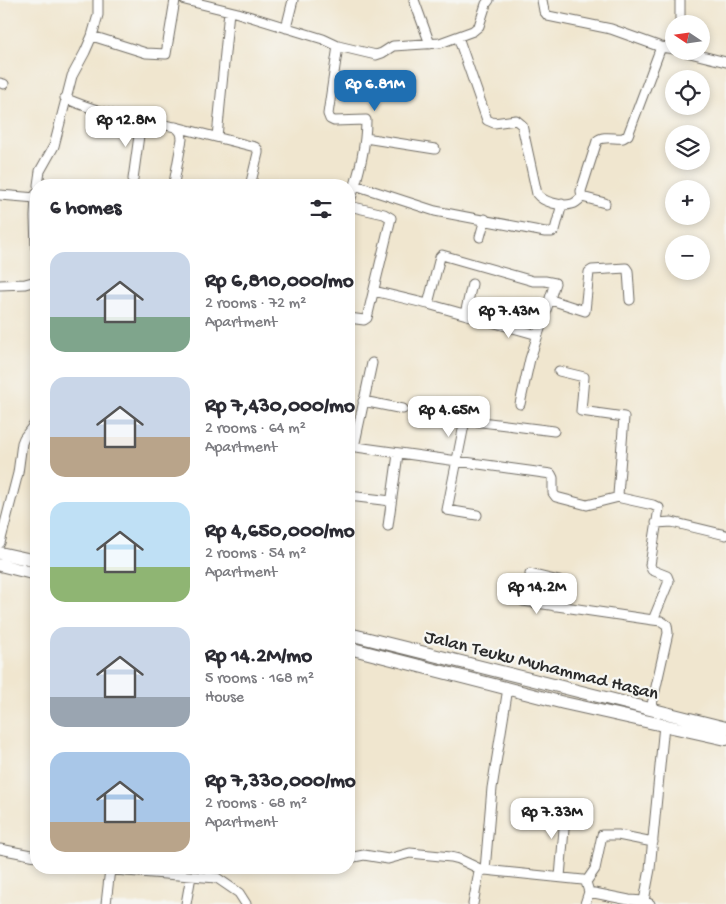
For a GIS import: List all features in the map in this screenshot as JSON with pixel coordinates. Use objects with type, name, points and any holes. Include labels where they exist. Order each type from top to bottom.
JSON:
[{"type":"highway","points":[[0,553],[30,560]]},
{"type":"highway","points":[[0,565],[30,572]]},
{"type":"highway","name":"Jalan Teuku Muhammad Hasan","points":[[355,635],[726,728]]},
{"type":"highway","name":"Jalan Teuku Muhammad Hasan","points":[[355,650],[564,703],[726,739]]},
{"type":"street","points":[[39,179],[40,171],[54,146],[72,76],[86,52],[92,36],[98,15],[98,0]]},
{"type":"street","points":[[92,36],[146,53],[166,54],[175,0]]},
{"type":"street","points":[[185,0],[323,39],[338,46],[376,55],[393,46],[430,44],[458,37],[479,26],[486,4],[490,0]]},
{"type":"street","points":[[286,28],[293,0]]},
{"type":"street","points":[[414,0],[430,44]]},
{"type":"street","points":[[542,0],[544,11],[548,16],[611,29],[665,48]]},
{"type":"street","points":[[680,0],[680,15]]},
{"type":"street","points":[[217,137],[229,11]]},
{"type":"street","points":[[458,37],[487,120],[494,123],[516,120],[522,125],[537,194],[540,198],[562,204],[572,204],[582,197]]},
{"type":"street","points":[[338,46],[328,114],[334,121],[366,120],[365,138],[355,185],[435,211],[552,232],[556,228],[562,204]]},
{"type":"street","points":[[582,197],[581,191],[597,141],[600,138],[623,138],[628,135],[661,47]]},
{"type":"street","points":[[710,58],[726,62]]},
{"type":"street","points":[[65,98],[91,110],[175,127],[255,147],[258,150],[252,179]]},
{"type":"street","points":[[133,179],[141,121]]},
{"type":"street","points":[[175,127],[182,133],[182,139],[175,179]]},
{"type":"street","points":[[365,138],[435,150]]},
{"type":"street","points":[[0,194],[30,196]]},
{"type":"street","points":[[582,197],[605,203]]},
{"type":"street","points":[[355,207],[384,214],[391,218],[366,320],[355,319]]},
{"type":"street","points":[[480,237],[485,219]]},
{"type":"street","points":[[428,304],[440,257],[444,255],[533,281],[555,283],[551,300],[530,359],[520,404]]},
{"type":"street","points":[[551,300],[585,311],[589,272],[592,270],[626,268],[628,271],[630,300]]},
{"type":"street","points":[[0,285],[30,283]]},
{"type":"street","points":[[465,314],[472,284]]},
{"type":"street","points":[[374,291],[538,335]]},
{"type":"street","points":[[355,431],[372,363]]},
{"type":"street","points":[[559,371],[584,378],[581,411],[624,417],[617,493],[619,497]]},
{"type":"street","points":[[363,401],[402,409]]},
{"type":"street","points":[[477,515],[447,510],[465,420],[554,430]]},
{"type":"street","points":[[0,543],[18,473],[22,444],[30,430]]},
{"type":"street","points":[[355,447],[551,474],[553,478],[553,492],[556,497],[587,505],[619,497],[653,505],[658,508],[650,565],[652,570],[667,576],[669,581],[653,620]]},
{"type":"street","points":[[388,526],[398,454]]},
{"type":"street","points":[[355,497],[391,501]]},
{"type":"street","points":[[656,522],[672,522],[726,535]]},
{"type":"street","points":[[530,574],[559,581],[554,606]]},
{"type":"street","points":[[523,601],[661,621],[667,626],[668,633],[651,709]]},
{"type":"street","points":[[473,904],[477,878],[480,872],[484,870],[492,788],[508,688]]},
{"type":"street","points":[[590,892],[647,903],[664,725]]},
{"type":"street","points":[[560,876],[566,805]]},
{"type":"street","points":[[586,882],[595,869],[602,835],[618,835],[653,842]]},
{"type":"street","points":[[0,849],[30,855]]},
{"type":"street","points":[[355,857],[364,855],[388,859],[410,853],[451,857],[484,870],[560,876],[583,880],[586,882],[590,892],[584,904]]},
{"type":"street","points":[[106,904],[109,874]]},
{"type":"street","points":[[168,874],[191,876],[202,874]]},
{"type":"street","points":[[214,874],[239,893],[246,904]]},
{"type":"street","points":[[186,904],[191,876]]}]
